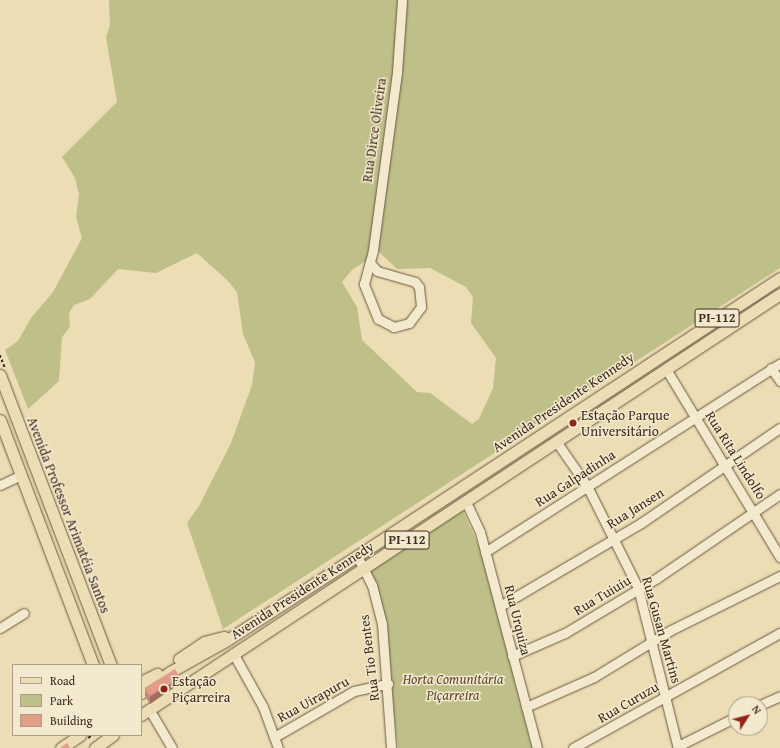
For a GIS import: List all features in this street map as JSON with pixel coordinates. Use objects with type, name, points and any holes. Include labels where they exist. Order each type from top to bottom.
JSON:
[{"type":"main road","name":"Avenida Presidente Kennedy","points":[[142,693],[170,672],[237,634],[725,312],[780,278]]},
{"type":"main road","points":[[757,293],[765,304]]},
{"type":"main road","name":"Avenida Presidente Kennedy","points":[[145,712],[780,294]]},
{"type":"main road","points":[[725,312],[734,325]]},
{"type":"main road","name":"Avenida Professor Arimatéia Santos","points":[[0,375],[111,664]]},
{"type":"main road","points":[[0,392],[16,415]]},
{"type":"main road","points":[[0,419],[92,663]]},
{"type":"main road","points":[[142,681],[204,642],[237,634]]},
{"type":"main road","points":[[61,748],[79,736]]},
{"type":"main road","points":[[99,747],[112,736]]},
{"type":"street","name":"Rua Dirce Oliveira","points":[[371,264],[377,271],[415,282],[418,287],[421,307],[410,323],[394,327],[374,313],[364,284],[371,264],[396,72],[402,0]]},
{"type":"street","name":"Rua Galpadinha","points":[[485,552],[780,362]]},
{"type":"street","points":[[771,368],[780,381]]},
{"type":"street","name":"Rua Rita Lindolfo","points":[[666,369],[755,512],[780,557]]},
{"type":"street","name":"Rua Jansen","points":[[500,606],[615,538],[780,428]]},
{"type":"street","name":"Rua Gusan Martins","points":[[556,441],[587,486],[615,538],[638,588],[653,641],[678,747]]},
{"type":"street","points":[[0,483],[21,475]]},
{"type":"street","name":"Rua Tuiuiu","points":[[512,656],[565,633],[638,588],[755,512],[780,494]]},
{"type":"street","name":"Rua Urquiza","points":[[466,502],[485,552],[537,748]]},
{"type":"street","name":"Rua Tio Bentes","points":[[357,556],[372,585],[382,624],[388,684],[391,748]]},
{"type":"street","points":[[526,707],[594,677],[653,641],[780,576]]},
{"type":"street","points":[[0,628],[24,613]]},
{"type":"street","name":"Rua Curuzu","points":[[573,748],[780,633]]},
{"type":"street","points":[[233,653],[276,736],[278,748]]},
{"type":"street","name":"Rua Uirapuru","points":[[276,736],[354,691],[388,684]]},
{"type":"street","points":[[768,701],[780,696]]},
{"type":"street","points":[[145,712],[172,748]]},
{"type":"street","points":[[678,747],[728,721]]},
{"type":"green space","points":[[109,0],[780,0],[780,268],[223,629],[187,523],[199,506],[231,443],[252,385],[255,362],[243,334],[237,292],[227,280],[197,253],[156,273],[118,269],[90,299],[74,305],[69,313],[70,327],[62,337],[59,381],[28,409],[5,350],[18,341],[31,318],[53,292],[82,238],[76,217],[79,194],[75,178],[62,157],[117,102],[106,37],[110,25]],"holes":[[[379,252],[397,269],[430,268],[466,287],[473,297],[471,323],[496,358],[493,388],[479,419],[472,424],[430,393],[417,392],[362,340],[357,307],[342,282],[352,270]]]},
{"type":"green space","name":"Horta Comunitária Piçarreira","points":[[462,509],[482,553],[532,748],[398,748],[381,603],[368,570]]},
{"type":"building","points":[[175,669],[180,677],[149,696],[144,688]]},
{"type":"building","points":[[67,743],[70,748],[60,748]]},
{"type":"place","name":"Estação Parque Universitário","points":[[573,423]]},
{"type":"place","name":"Estação Piçarreira","points":[[164,689]]}]
